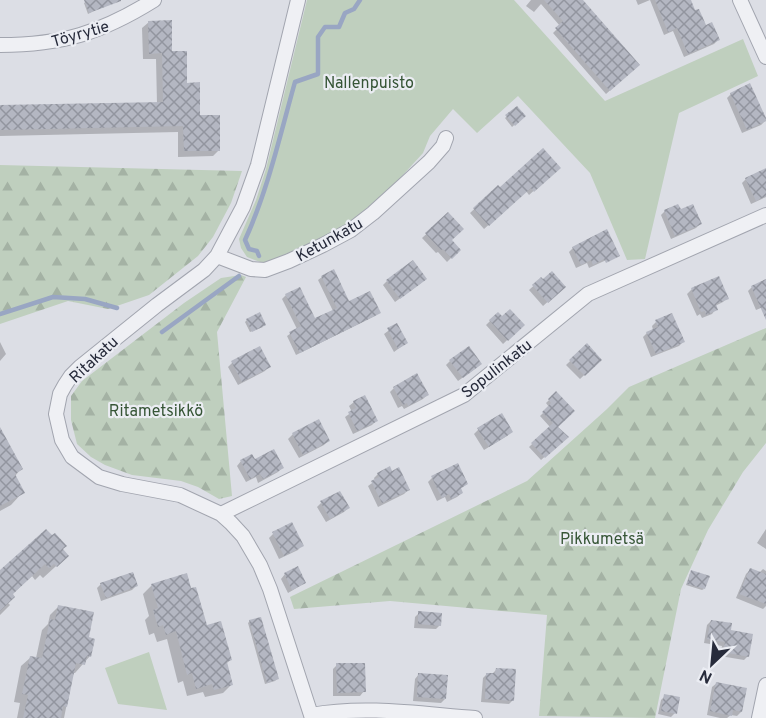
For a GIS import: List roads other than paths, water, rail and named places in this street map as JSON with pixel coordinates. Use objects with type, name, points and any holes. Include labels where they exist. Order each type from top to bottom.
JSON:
[{"type":"street","name":"Töyrytie","points":[[0,45],[27,45],[75,38],[114,23],[154,0]]},
{"type":"street","name":"Ritakatu","points":[[298,0],[252,185],[217,256],[204,270],[80,367],[71,376],[60,394],[56,414],[62,440],[72,457],[99,477],[180,495],[221,514],[243,536],[260,565],[276,606],[311,717]]},
{"type":"street","points":[[740,0],[766,57]]},
{"type":"street","name":"Ketunkatu","points":[[217,256],[251,269],[265,270],[331,241],[351,230],[378,209],[429,162],[443,146],[446,138]]},
{"type":"street","name":"Sopulinkatu","points":[[221,514],[464,395],[588,294],[766,215]]},
{"type":"street","points":[[759,718],[766,685]]},
{"type":"street","points":[[311,717],[333,711],[376,710],[475,718]]},
{"type":"waterway","points":[[259,256],[257,251],[249,249],[245,240],[267,182],[295,82],[318,74],[318,37],[325,27],[339,27],[345,13],[354,9],[360,0]]},
{"type":"waterway","points":[[162,332],[239,276]]},
{"type":"waterway","points":[[0,314],[53,297],[85,299],[117,308]]},
{"type":"park label","name":"Nallenpuisto","points":[[369,82]]},
{"type":"park label","name":"Ritametsikkö","points":[[156,410]]},
{"type":"park label","name":"Pikkumetsä","points":[[602,538]]}]
